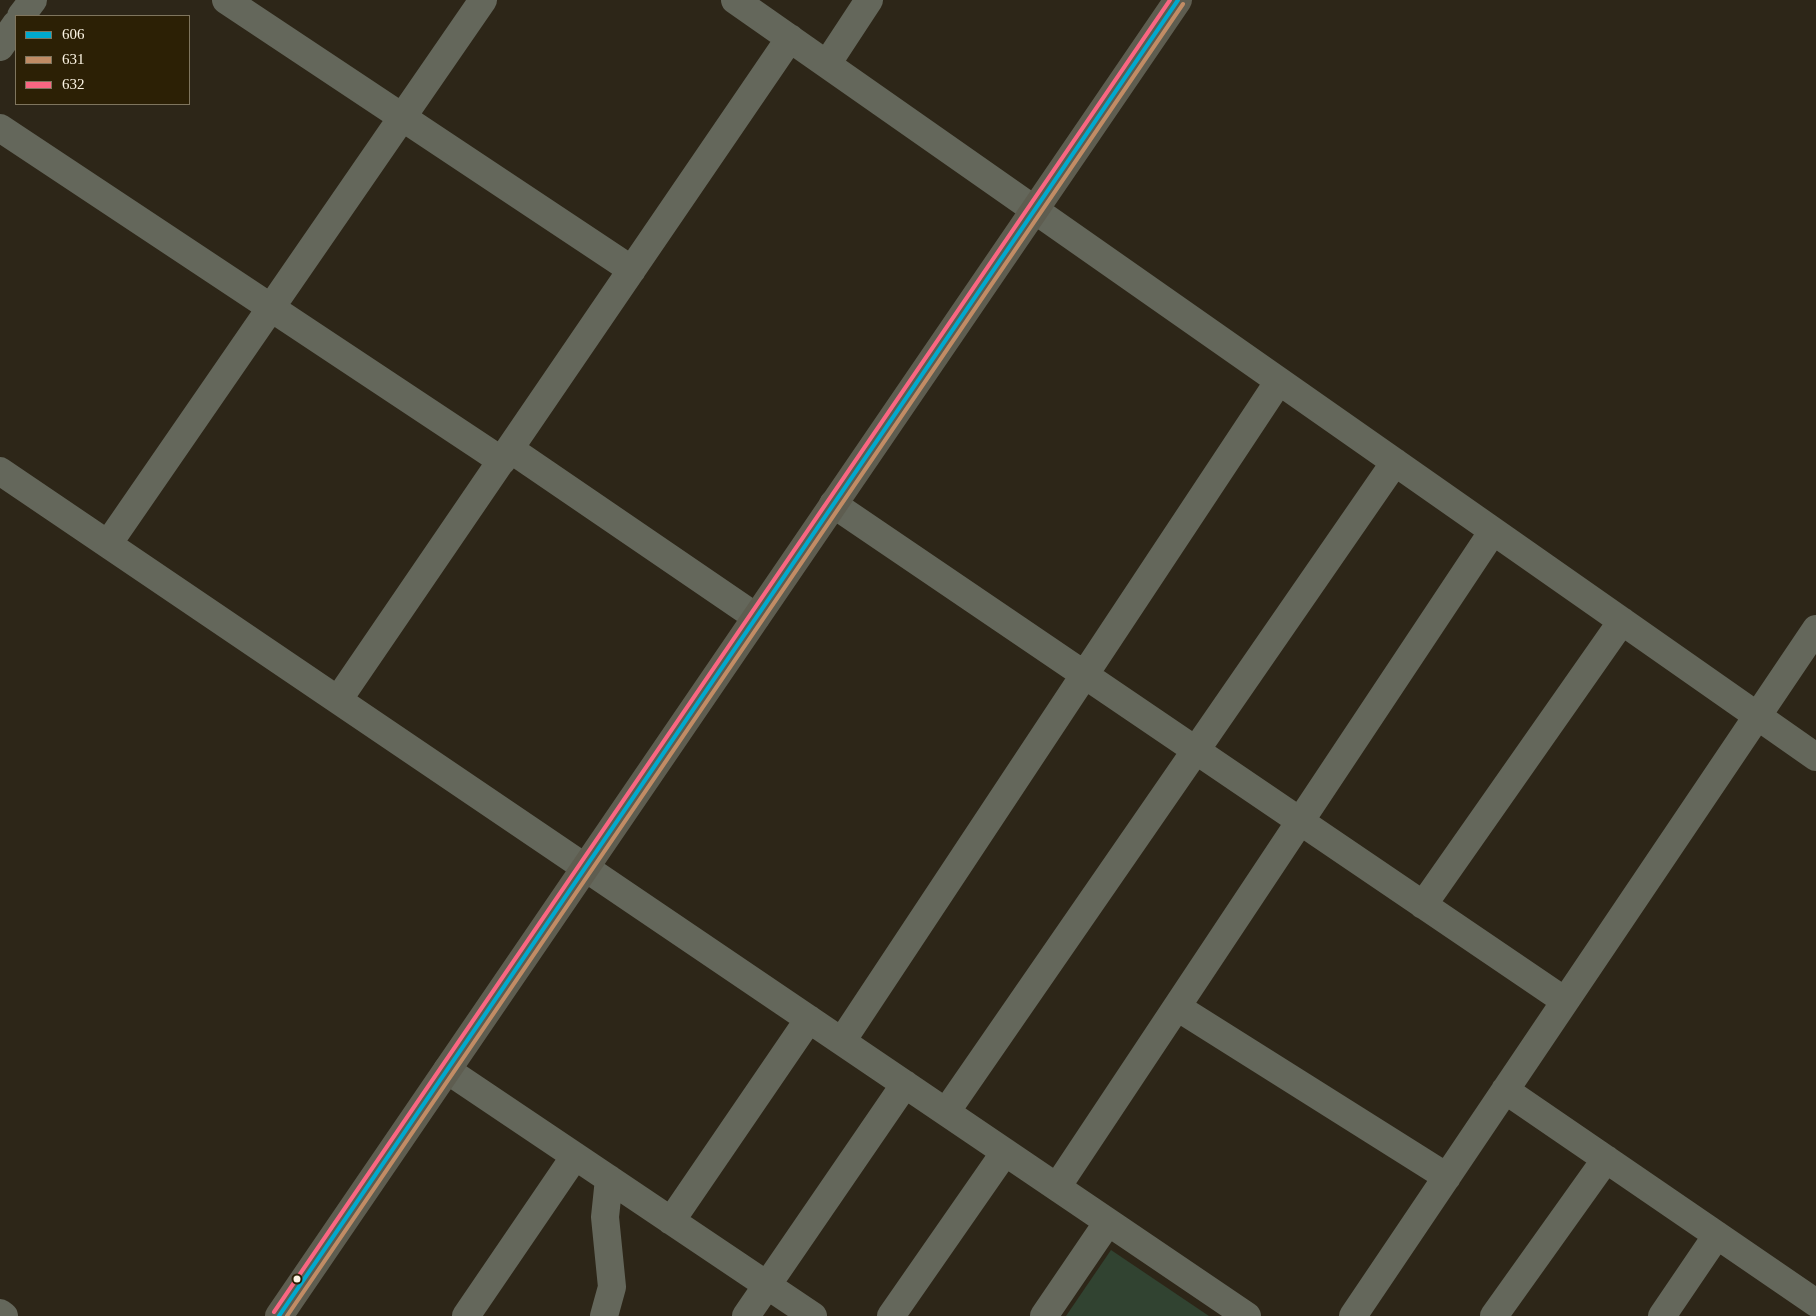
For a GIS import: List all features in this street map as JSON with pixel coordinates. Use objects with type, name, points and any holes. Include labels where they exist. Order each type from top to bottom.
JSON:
[{"type":"street","points":[[23,15],[33,0]]},
{"type":"street","points":[[226,0],[632,270]]},
{"type":"street","points":[[108,544],[483,0]]},
{"type":"street","points":[[736,0],[1816,757]]},
{"type":"street","points":[[827,64],[869,0]]},
{"type":"street","points":[[279,1316],[1178,0]]},
{"type":"street","points":[[0,47],[15,25]]},
{"type":"street","points":[[338,700],[790,38]]},
{"type":"street","points":[[0,128],[271,308],[506,455],[756,617]]},
{"type":"street","points":[[842,1041],[1279,381]]},
{"type":"street","points":[[946,1112],[1395,462]]},
{"type":"street","points":[[0,471],[1247,1316]]},
{"type":"street","points":[[833,504],[1565,1001]]},
{"type":"street","points":[[1058,1187],[1493,530]]},
{"type":"street","points":[[1423,905],[1622,621]]},
{"type":"street","points":[[1352,1316],[1816,629]]},
{"type":"street","points":[[1177,1007],[1447,1177]]},
{"type":"street","points":[[672,1221],[809,1019]]},
{"type":"street","points":[[447,1070],[813,1316]]},
{"type":"street","points":[[746,1316],[905,1084]]},
{"type":"street","points":[[1505,1090],[1816,1302]]},
{"type":"street","points":[[891,1316],[1005,1152]]},
{"type":"street","points":[[470,1315],[576,1156]]},
{"type":"street","points":[[1494,1316],[1606,1159]]},
{"type":"street","points":[[608,1315],[612,1287],[605,1217],[609,1179]]},
{"type":"street","points":[[1044,1316],[1108,1222]]},
{"type":"street","points":[[1662,1316],[1717,1235]]},
{"type":"street","points":[[0,1314],[4,1316]]},
{"type":"green space","points":[[1111,1250],[1209,1316],[1066,1316]]},
{"type":"transit line","name":"632","points":[[274,1312],[1170,0]]},
{"type":"transit line","name":"606","points":[[279,1316],[1178,0]]},
{"type":"transit line","name":"631","points":[[287,1316],[1183,4]]}]
